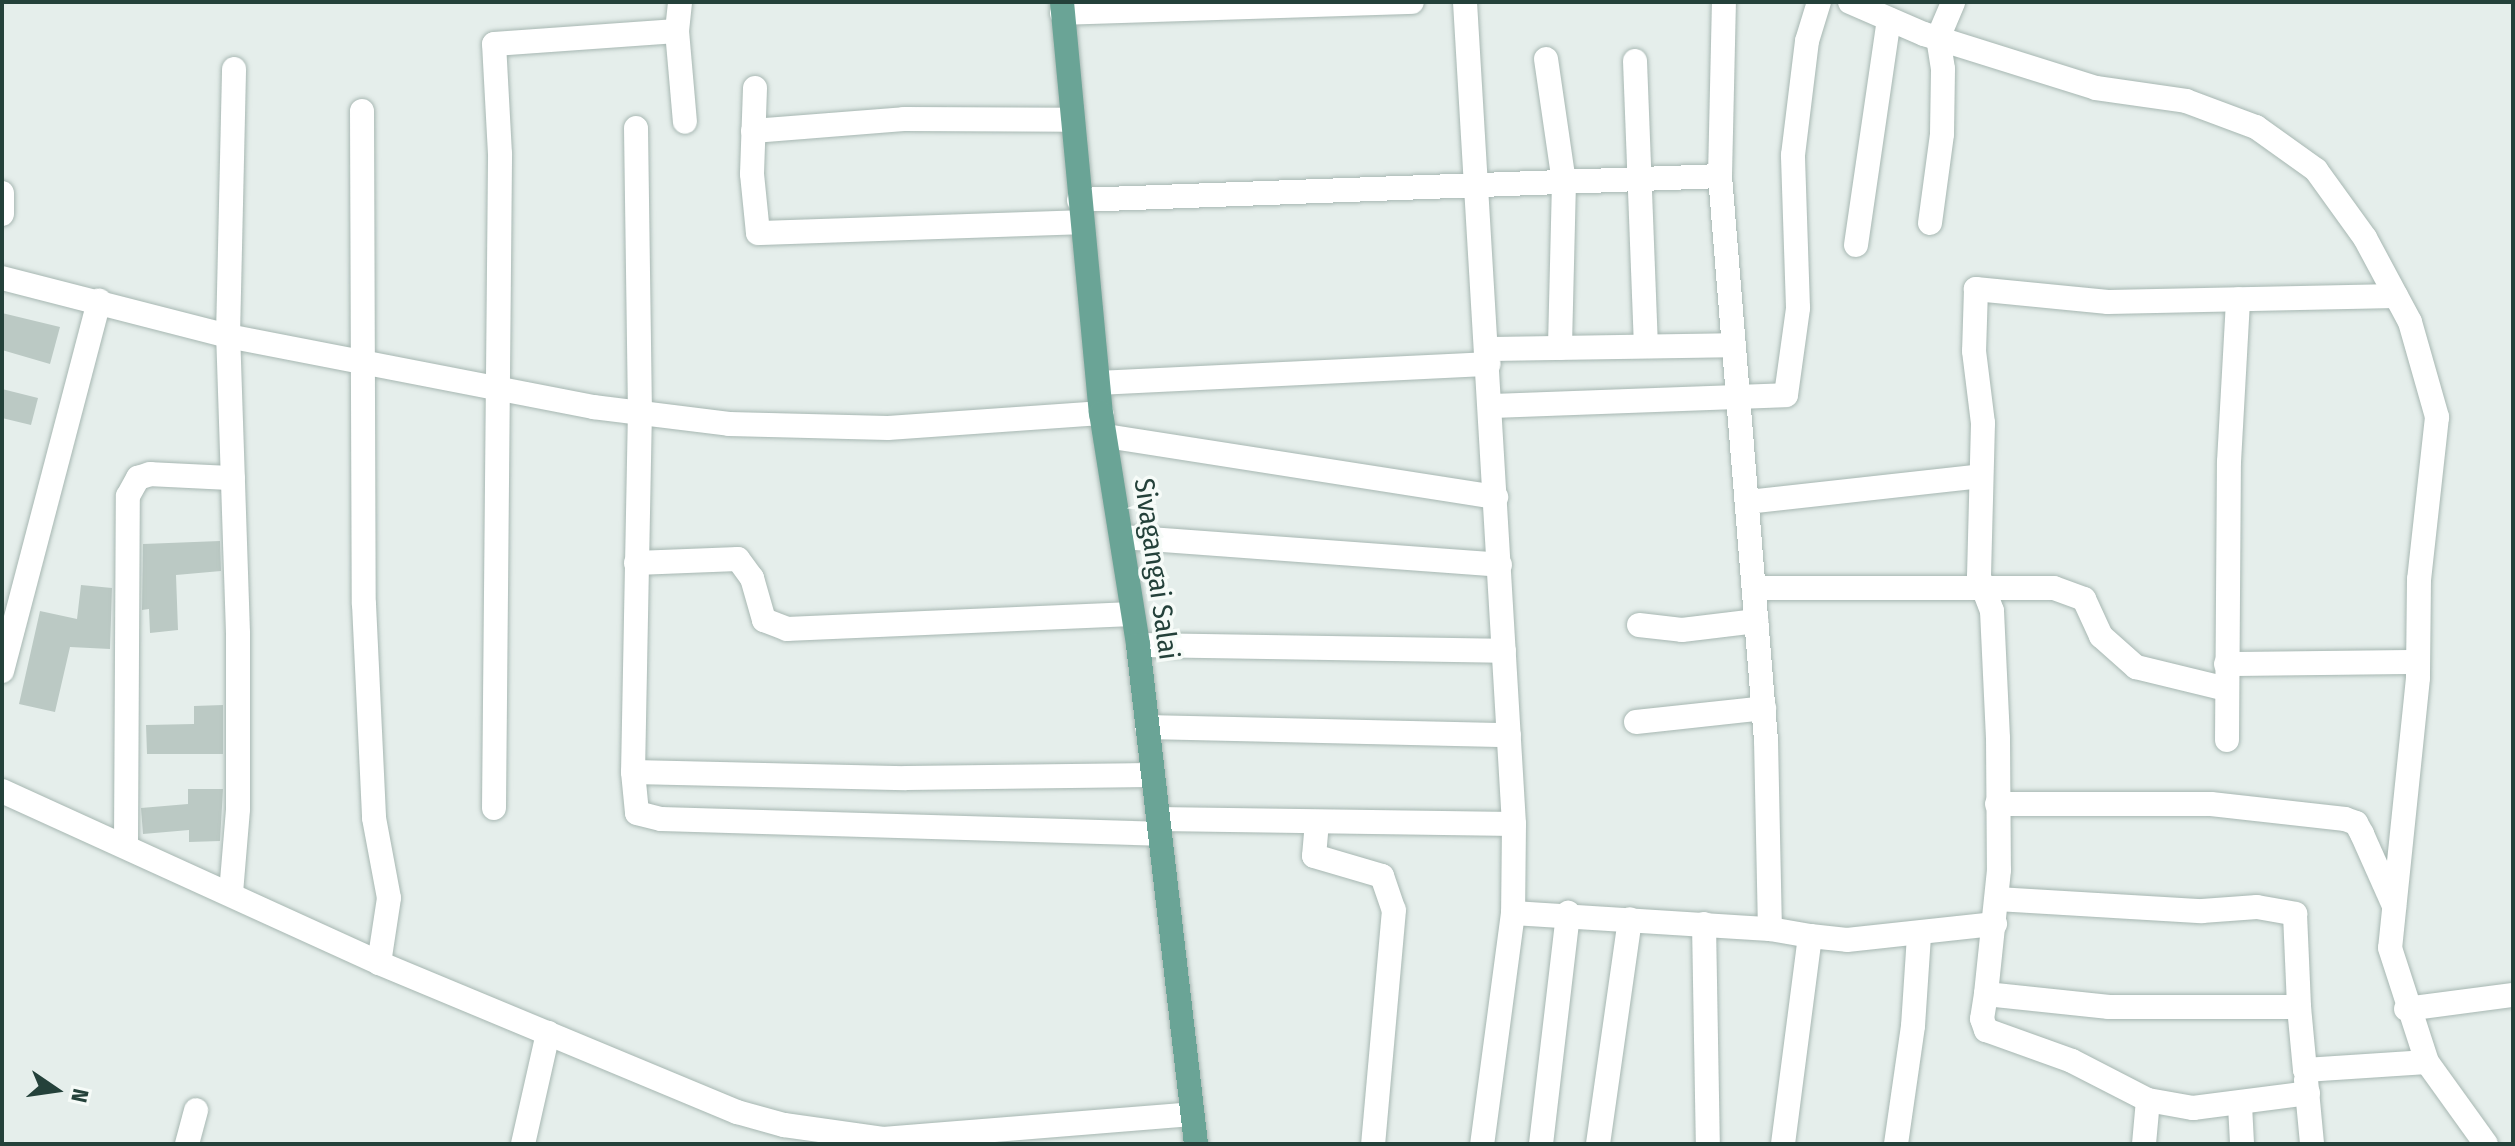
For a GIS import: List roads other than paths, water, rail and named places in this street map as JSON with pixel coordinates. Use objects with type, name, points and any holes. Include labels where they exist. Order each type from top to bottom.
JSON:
[{"type":"main road","name":"Sivagangai Salai","points":[[1062,8],[1099,383],[1138,645],[1196,1144]]},
{"type":"street","points":[[680,2],[677,31],[685,122]]},
{"type":"street","points":[[1062,8],[1412,2]]},
{"type":"street","points":[[1465,2],[1479,185],[1514,824],[1513,913],[1482,1144]]},
{"type":"street","points":[[1724,2],[1720,176],[1764,708],[1770,929]]},
{"type":"street","points":[[1491,406],[1738,400],[1786,395],[1798,308],[1794,139],[1807,41],[1819,2]]},
{"type":"street","points":[[1850,2],[1938,38],[2096,88],[2186,101],[2256,127],[2316,170],[2365,238],[2410,322],[2437,417],[2419,579],[2418,662],[2390,948],[2422,1006],[2427,1062],[2486,1144]]},
{"type":"street","points":[[1930,223],[1942,134],[1943,69],[1938,38],[1953,2]]},
{"type":"street","points":[[1856,245],[1889,19]]},
{"type":"street","points":[[494,808],[500,154],[494,44],[677,31]]},
{"type":"street","points":[[1546,59],[1564,182],[1560,348]]},
{"type":"street","points":[[1635,61],[1646,346]]},
{"type":"street","points":[[231,893],[238,765],[228,336],[234,69]]},
{"type":"street","points":[[755,88],[753,131],[758,233],[1479,185],[1720,176]]},
{"type":"street","points":[[362,111],[364,604],[374,818],[389,898],[379,963]]},
{"type":"street","points":[[753,131],[904,119],[1071,120]]},
{"type":"street","points":[[636,128],[640,409],[633,772],[637,813],[661,819],[1158,826],[1317,822],[1514,824]]},
{"type":"street","points":[[2,193],[2,214]]},
{"type":"street","points":[[2,278],[228,336],[363,365],[497,387],[593,407],[640,409],[729,424],[888,428],[1104,425],[1496,497]]},
{"type":"street","points":[[2396,296],[2108,302],[1976,289],[1983,587],[1992,611],[1997,804],[1997,899],[1982,1019],[1986,1030],[2072,1061],[2148,1100],[2193,1108],[2240,1105],[2306,1082],[2427,1062]]},
{"type":"street","points":[[2227,740],[2226,664],[2238,299]]},
{"type":"street","points":[[2,671],[99,301]]},
{"type":"street","points":[[1099,383],[1488,357],[1560,348],[1734,345]]},
{"type":"street","points":[[126,844],[128,496],[138,478],[150,474],[233,478]]},
{"type":"street","points":[[1747,502],[1981,476]]},
{"type":"street","points":[[1122,537],[1500,565]]},
{"type":"street","points":[[636,563],[738,559],[746,565],[764,620],[787,629],[1132,614]]},
{"type":"street","points":[[1754,588],[2054,588],[2084,599],[2101,636],[2136,667],[2226,689]]},
{"type":"street","points":[[1639,625],[1682,630],[1756,621]]},
{"type":"street","points":[[1138,645],[1504,651]]},
{"type":"street","points":[[2226,664],[2418,662]]},
{"type":"street","points":[[1636,722],[1764,708]]},
{"type":"street","points":[[1147,727],[1509,735]]},
{"type":"street","points":[[633,772],[906,778],[1151,775]]},
{"type":"street","points":[[2,791],[126,844],[379,963],[737,1112],[836,1135],[883,1139],[1192,1114]]},
{"type":"street","points":[[1997,804],[2211,804],[2345,819],[2356,823],[2395,909]]},
{"type":"street","points":[[1317,822],[1314,856],[1382,876],[1394,910],[1373,1144]]},
{"type":"street","points":[[1997,899],[2202,911],[2257,907],[2295,914],[2299,1007],[2312,1144]]},
{"type":"street","points":[[1513,913],[1568,913],[1770,929],[1847,940],[1919,935],[1995,924]]},
{"type":"street","points":[[1541,1144],[1568,913]]},
{"type":"street","points":[[1598,1144],[1630,919]]},
{"type":"street","points":[[1704,924],[1708,1144]]},
{"type":"street","points":[[1896,1144],[1913,1026],[1919,935]]},
{"type":"street","points":[[1783,1144],[1810,936]]},
{"type":"street","points":[[1986,994],[2109,1007],[2299,1007]]},
{"type":"street","points":[[2422,1006],[2513,995]]},
{"type":"street","points":[[523,1144],[548,1033]]},
{"type":"street","points":[[2144,1144],[2148,1100]]},
{"type":"street","points":[[2240,1105],[2242,1144]]},
{"type":"street","points":[[187,1144],[196,1110]]}]
